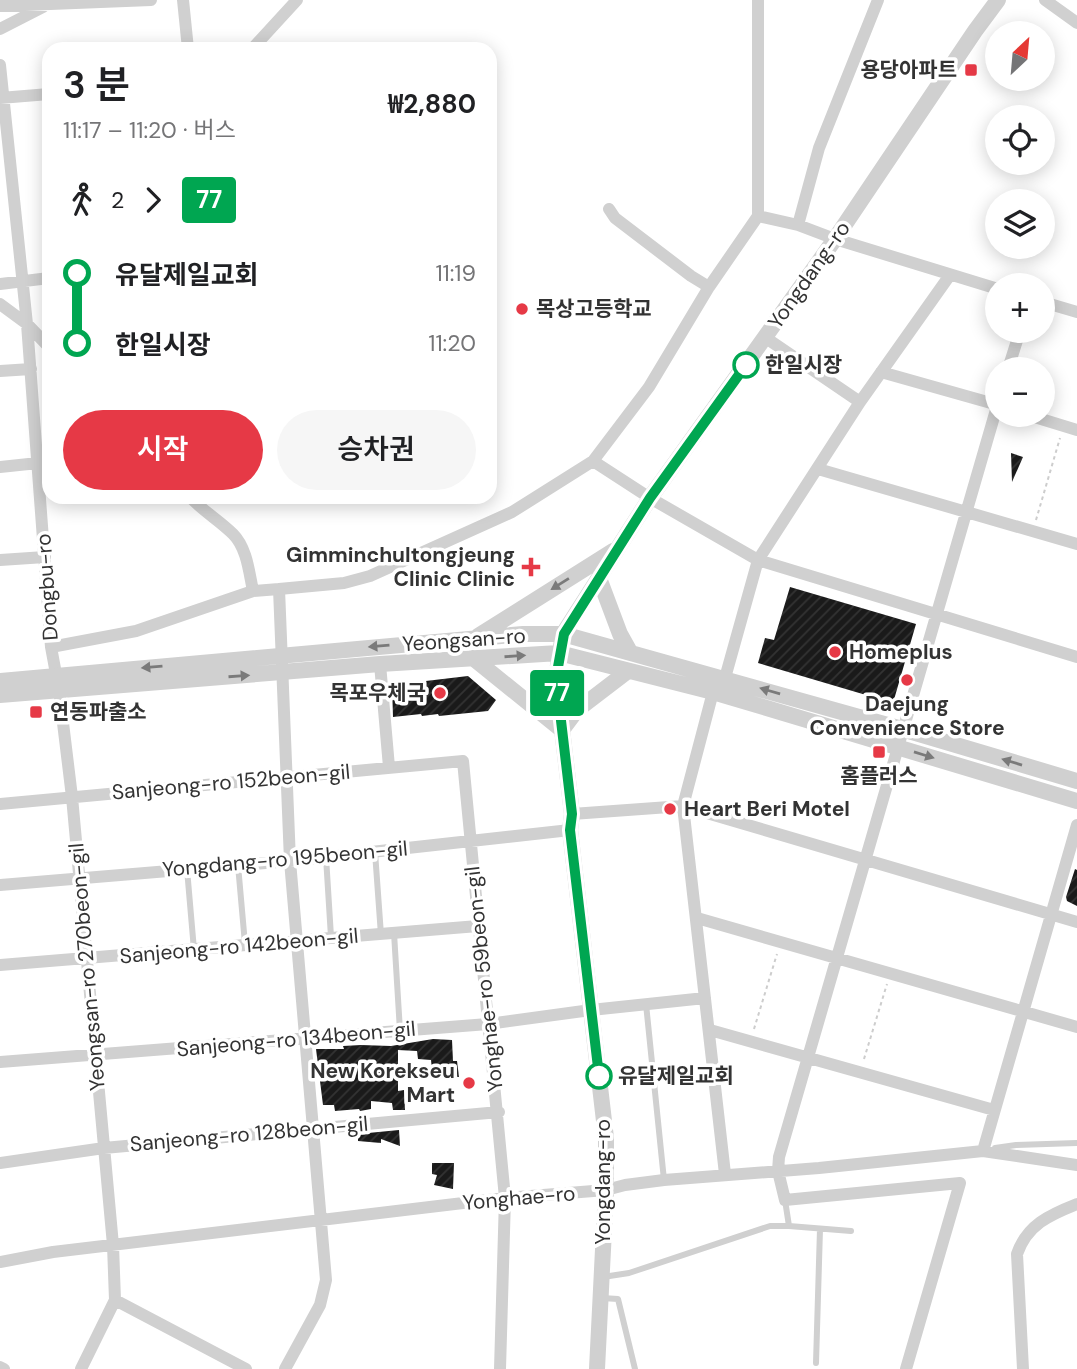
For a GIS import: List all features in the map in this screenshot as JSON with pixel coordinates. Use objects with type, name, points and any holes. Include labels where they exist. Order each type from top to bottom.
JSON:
[{"type":"street","points":[[0,6],[151,0]]},
{"type":"street","points":[[183,0],[187,42]]},
{"type":"street","points":[[258,42],[297,0]]},
{"type":"street","points":[[51,648],[136,631],[253,591],[344,583],[370,576],[512,512],[593,461],[649,387],[709,287],[758,216],[758,0]]},
{"type":"street","points":[[798,225],[819,148],[878,0]]},
{"type":"street","name":"Yongdang-ro","points":[[597,1369],[606,1190],[604,1116],[556,678],[564,634],[650,498],[766,338],[998,0]]},
{"type":"street","points":[[1045,0],[1077,23]]},
{"type":"street","points":[[0,29],[53,2]]},
{"type":"street","name":"Dongbu-ro","points":[[0,65],[6,185],[23,283],[51,648],[57,683]]},
{"type":"street","points":[[2,98],[42,95]]},
{"type":"street","points":[[609,209],[615,218],[709,287]]},
{"type":"street","points":[[758,216],[798,225],[985,285]]},
{"type":"street","points":[[725,1174],[683,806],[713,692],[725,678],[758,560],[860,402],[950,275]]},
{"type":"street","points":[[0,284],[42,279]]},
{"type":"street","points":[[0,304],[27,324],[42,340]]},
{"type":"street","points":[[1055,306],[1077,312]]},
{"type":"street","points":[[766,338],[860,402]]},
{"type":"street","points":[[0,371],[31,369]]},
{"type":"street","points":[[881,372],[985,401]]},
{"type":"street","points":[[1055,423],[1077,430]]},
{"type":"street","points":[[906,1369],[960,1183],[785,1199],[778,1171],[779,1157],[991,427]]},
{"type":"street","points":[[593,461],[650,498],[758,560],[1077,657]]},
{"type":"street","points":[[0,467],[38,463]]},
{"type":"street","points":[[818,469],[1077,544]]},
{"type":"street","points":[[198,504],[234,535],[244,555],[253,591]]},
{"type":"street","points":[[474,638],[618,548]]},
{"type":"street","points":[[0,560],[45,557]]},
{"type":"street","points":[[599,578],[620,634],[630,652]]},
{"type":"street","points":[[279,589],[290,861],[326,1280],[325,1292],[285,1369]]},
{"type":"street","name":"Yeongsan-ro","points":[[0,695],[57,683],[281,655],[523,634],[564,634],[1077,781]]},
{"type":"street","name":"Yeongsan-ro","points":[[0,681],[57,683],[282,673],[559,653],[713,692],[1077,801]]},
{"type":"street","points":[[473,659],[562,730],[577,710],[628,671]]},
{"type":"street","points":[[380,664],[388,767]]},
{"type":"street","name":"Yeongsan-ro 270beon-gil","points":[[57,683],[80,878],[113,1245],[115,1300]]},
{"type":"street","name":"Sanjeong-ro 152beon-gil","points":[[0,804],[463,761]]},
{"type":"street","name":"Yonghae-ro 59beon-gil","points":[[463,761],[499,1112],[505,1198],[500,1369]]},
{"type":"street","points":[[683,806],[1077,922]]},
{"type":"street","name":"Yongdang-ro 195beon-gil","points":[[0,886],[290,861],[470,841],[571,822],[683,806]]},
{"type":"street","points":[[983,1151],[1077,825]]},
{"type":"street","points":[[697,918],[1077,1027]]},
{"type":"street","name":"Sanjeong-ro 142beon-gil","points":[[0,965],[478,926]]},
{"type":"street","name":"Sanjeong-ro 134beon-gil","points":[[0,1062],[488,1024],[705,998]]},
{"type":"street","points":[[710,1030],[993,1110]]},
{"type":"street","name":"Sanjeong-ro 128beon-gil","points":[[0,1163],[104,1148],[499,1112]]},
{"type":"street","name":"Yonghae-ro","points":[[0,1262],[53,1252],[505,1198],[606,1190],[625,1185],[725,1174],[983,1151],[1077,1165]]},
{"type":"street","points":[[1023,1369],[1018,1318],[1017,1254],[1022,1240],[1037,1222],[1077,1204]]},
{"type":"street","points":[[80,1369],[115,1300],[246,1369]]},
{"type":"lane","points":[[375,852],[400,1031]]},
{"type":"lane","points":[[326,857],[331,939]]},
{"type":"lane","points":[[238,865],[245,946]]},
{"type":"lane","points":[[187,869],[194,950]]},
{"type":"lane","points":[[646,1004],[664,1180]]},
{"type":"lane","points":[[983,1151],[1016,1145],[1077,1143]]},
{"type":"lane","points":[[785,1199],[789,1226]]},
{"type":"lane","points":[[603,1278],[629,1273],[770,1226],[851,1231]]},
{"type":"lane","points":[[816,1363],[820,1229]]},
{"type":"lane","points":[[602,1298],[618,1299],[635,1369]]},
{"type":"path","points":[[1033,531],[1063,426]]},
{"type":"path","points":[[751,1040],[780,942]]},
{"type":"path","points":[[860,1072],[891,973]]},
{"type":"building","points":[[1011,453],[1023,457],[1012,482]]},
{"type":"building","name":"Homeplus","points":[[790,587],[916,624],[893,703],[758,663],[765,638],[774,640]]},
{"type":"building","name":"목포우체국","points":[[468,676],[496,700],[488,711],[393,717],[392,685]]},
{"type":"building","points":[[1075,869],[1077,906],[1067,901],[1066,897]]},
{"type":"building","points":[[433,1039],[452,1040],[453,1061],[457,1061],[459,1077],[449,1076],[447,1069],[432,1070],[431,1060],[418,1059],[417,1051],[398,1050],[398,1091],[404,1090],[405,1110],[393,1110],[392,1103],[371,1101],[371,1109],[360,1111],[335,1111],[334,1105],[323,1105],[316,1049],[344,1049],[343,1046],[361,1045],[391,1046]]},
{"type":"building","points":[[399,1130],[400,1146],[381,1139],[381,1143],[358,1141],[358,1134]]},
{"type":"building","points":[[432,1163],[454,1163],[453,1189],[434,1185],[437,1175],[432,1174]]},
{"type":"bus line","name":"77","points":[[599,1076],[570,830],[572,814],[556,678],[559,653],[564,634],[650,498],[746,365]]},
{"type":"place","name":"용당아파트","points":[[971,70]]},
{"type":"place","name":"목상고등학교","points":[[522,309]]},
{"type":"place","name":"한일시장","points":[[746,365]]},
{"type":"place","name":"Gimminchultongjeung Clinic Clinic","points":[[531,567]]},
{"type":"place","name":"Homeplus","points":[[835,652]]},
{"type":"place","name":"Daejung Convenience Store","points":[[907,680]]},
{"type":"place","name":"목포우체국","points":[[440,693]]},
{"type":"place","name":"연동파출소","points":[[36,712]]},
{"type":"place","name":"홈플러스","points":[[879,752]]},
{"type":"place","name":"Heart Beri Motel","points":[[670,809]]},
{"type":"place","name":"유달제일교회","points":[[599,1076]]},
{"type":"place","name":"New Korekseu Mart","points":[[469,1083]]}]
